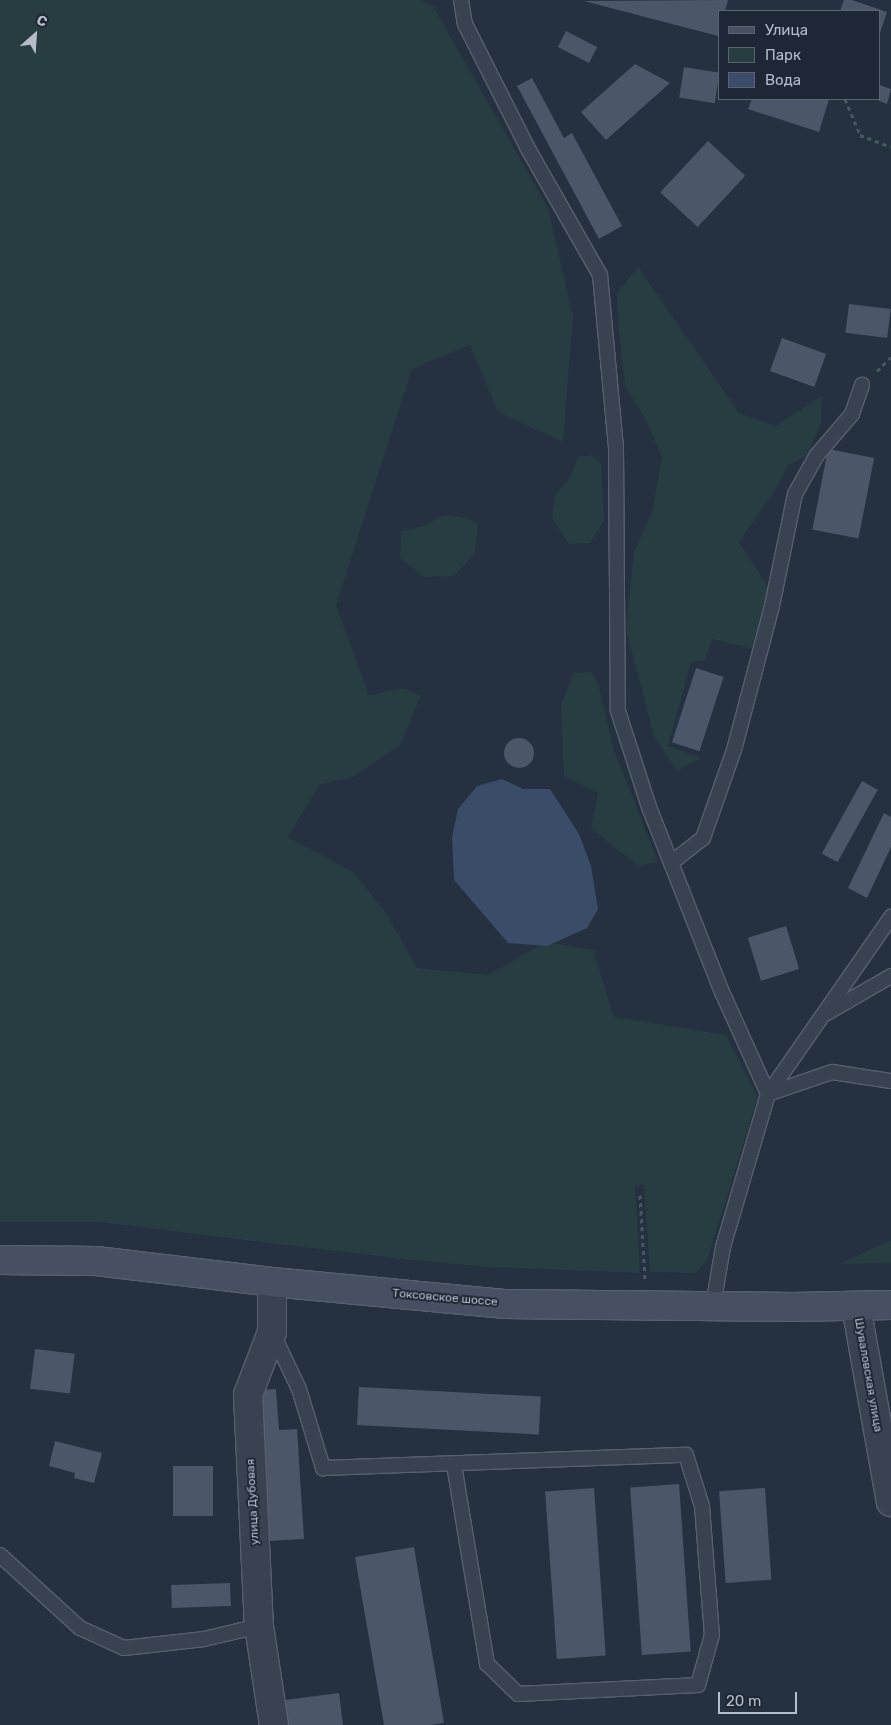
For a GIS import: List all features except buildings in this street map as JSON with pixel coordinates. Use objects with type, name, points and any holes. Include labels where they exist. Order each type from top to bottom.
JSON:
[{"type":"main road","name":"Токсовское шоссе","points":[[0,1260],[96,1261],[272,1282],[504,1304],[891,1305]]},
{"type":"street","name":"улица Дубовая","points":[[272,1282],[272,1332],[248,1394],[259,1626],[274,1725]]},
{"type":"street","name":"Шуваловская улица","points":[[856,1306],[891,1502]]},
{"type":"lane","points":[[461,0],[465,24],[527,147],[600,275],[616,448],[618,711],[649,807],[722,992],[768,1094]]},
{"type":"lane","points":[[671,863],[703,838],[734,750],[772,606],[795,494],[817,455],[852,414],[862,385]]},
{"type":"lane","points":[[713,1306],[723,1247],[768,1094],[891,917]]},
{"type":"lane","points":[[822,1016],[891,976]]},
{"type":"lane","points":[[768,1094],[832,1072],[891,1081]]},
{"type":"lane","points":[[272,1332],[299,1389],[324,1468],[686,1455],[702,1506],[712,1635],[698,1685],[518,1694],[487,1664],[454,1464]]},
{"type":"lane","points":[[0,1556],[80,1628],[124,1648],[204,1639],[259,1626]]},
{"type":"path","points":[[845,100],[860,135],[891,146]]},
{"type":"path","points":[[640,1195],[645,1288]]},
{"type":"green space","points":[[0,0],[421,0],[433,6],[548,208],[573,316],[563,442],[498,412],[470,345],[412,369],[336,605],[369,695],[404,688],[421,696],[400,745],[353,777],[319,785],[288,837],[353,872],[386,913],[417,968],[488,975],[546,942],[593,950],[614,1017],[726,1035],[758,1097],[707,1261],[695,1273],[650,1272],[644,1185],[635,1186],[640,1273],[489,1267],[410,1260],[99,1222],[0,1222]]},
{"type":"green space","points":[[638,267],[739,413],[775,426],[822,396],[821,423],[807,456],[788,465],[778,486],[739,542],[769,588],[754,649],[712,639],[705,660],[691,662],[668,746],[701,758],[677,771],[654,737],[626,629],[634,552],[652,512],[662,458],[646,420],[625,385],[617,293]]},
{"type":"green space","points":[[592,455],[601,464],[604,520],[590,543],[569,544],[552,519],[555,495],[570,478],[578,457]]},
{"type":"green space","points":[[443,515],[462,517],[478,523],[475,553],[454,576],[424,577],[400,558],[401,531],[425,526]]},
{"type":"green space","points":[[591,672],[598,684],[614,750],[658,862],[638,866],[591,828],[598,793],[564,776],[561,706],[573,673]]},
{"type":"green space","points":[[891,1240],[891,1263],[840,1264]]},
{"type":"water","points":[[502,779],[523,789],[550,789],[579,834],[591,866],[598,909],[587,928],[547,946],[508,943],[454,880],[452,837],[458,809],[477,786]]}]
